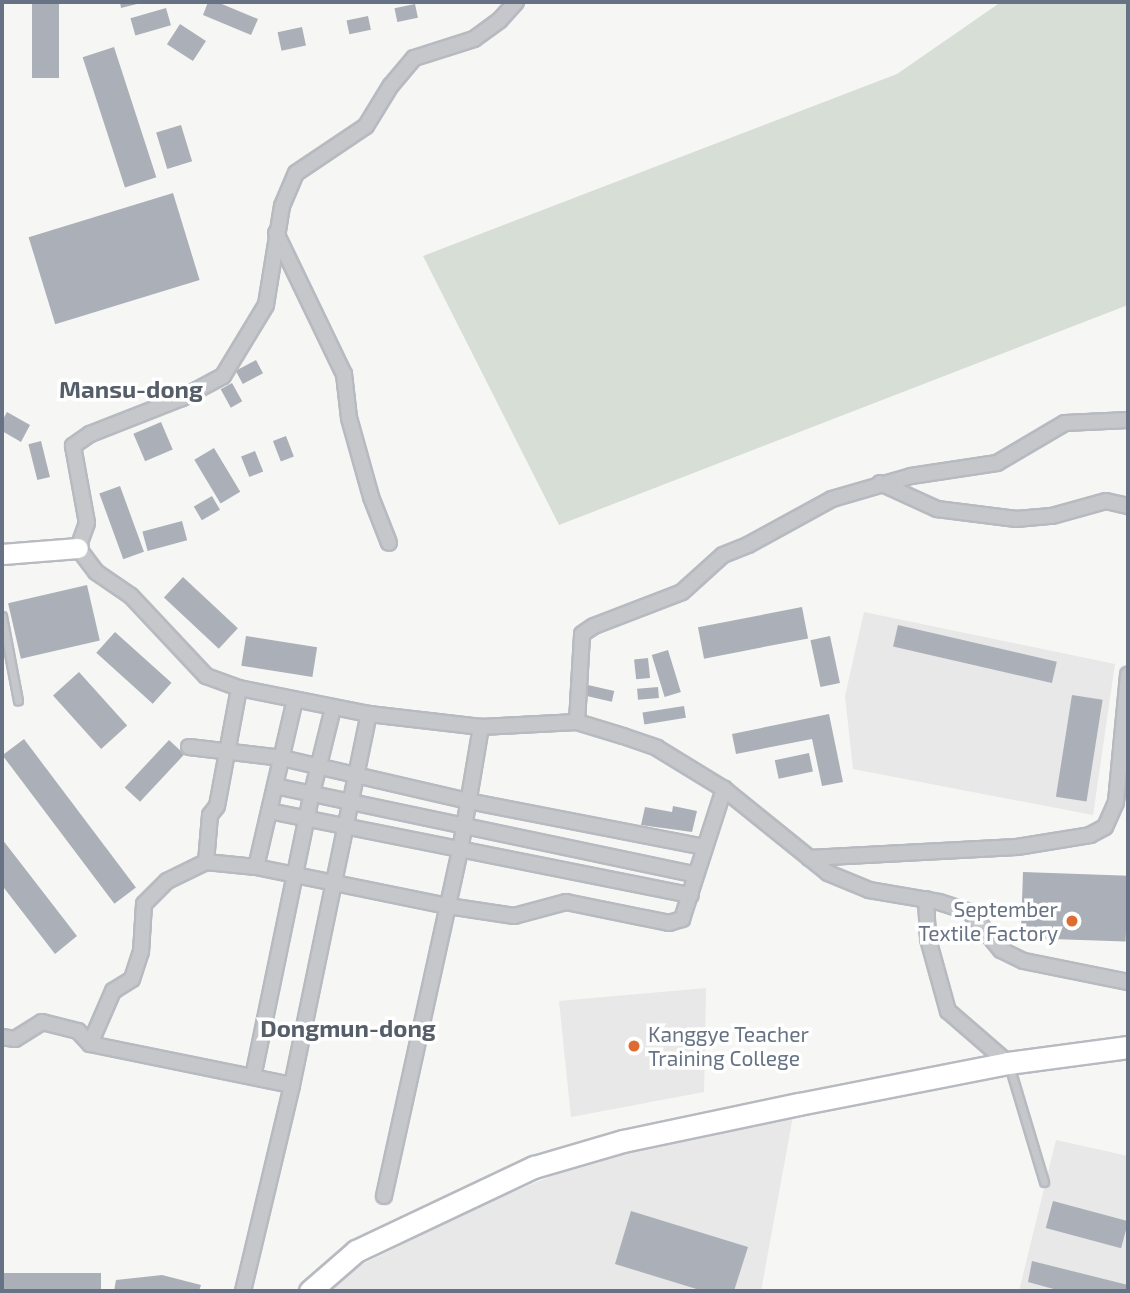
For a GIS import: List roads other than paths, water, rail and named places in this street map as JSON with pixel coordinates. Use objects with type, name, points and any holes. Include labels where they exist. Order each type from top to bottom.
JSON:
[{"type":"main road","points":[[310,1291],[356,1251],[534,1167],[624,1141],[1008,1063],[1128,1047]]},
{"type":"street","points":[[78,548],[87,523],[73,446],[90,434],[182,398],[223,376],[246,343],[266,305],[282,205],[296,173],[366,126],[391,85],[414,58],[474,38],[500,20],[516,2]]},
{"type":"street","points":[[276,233],[344,374],[349,418],[371,497],[388,543]]},
{"type":"street","points":[[577,722],[582,634],[594,626],[682,592],[723,555],[748,545],[832,499],[880,483],[997,463],[1065,423],[1128,420]]},
{"type":"street","points":[[880,483],[937,509],[1016,519],[1052,516],[1106,501],[1128,506]]},
{"type":"street","points":[[2,554],[78,548]]},
{"type":"street","points":[[78,548],[96,572],[131,596],[206,676],[239,688],[369,714],[481,727],[577,722],[657,748],[724,789],[828,873],[870,890],[926,899],[970,912],[1001,950],[1024,961],[1128,982]]},
{"type":"street","points":[[809,858],[1017,848],[1090,835],[1105,827],[1116,802],[1128,674]]},
{"type":"street","points":[[206,862],[210,815],[216,806],[239,688]]},
{"type":"street","points":[[256,867],[295,700]]},
{"type":"street","points":[[253,1077],[312,793],[333,708]]},
{"type":"street","points":[[243,1291],[292,1085],[369,714]]},
{"type":"street","points":[[383,1196],[460,851],[481,727]]},
{"type":"street","points":[[189,747],[282,758],[468,801],[704,848]]},
{"type":"street","points":[[275,786],[696,875]]},
{"type":"street","points":[[90,1044],[113,990],[132,979],[141,952],[144,904],[167,881],[206,862],[256,867],[448,906],[514,916],[566,902],[669,923],[682,919],[724,789]]},
{"type":"street","points":[[269,811],[691,895]]},
{"type":"street","points":[[926,899],[928,939],[948,1011],[1008,1063]]},
{"type":"street","points":[[2,1037],[15,1040],[42,1021],[78,1031],[90,1044],[292,1085]]},
{"type":"lane","points":[[2,616],[19,701]]},
{"type":"lane","points":[[1008,1063],[1044,1182]]},
{"type":"place","name":"September Textile Factory","points":[[1072,921]]},
{"type":"place","name":"Kanggye Teacher Training College","points":[[634,1046]]},
{"type":"district","name":"Mansu-dong","points":[[131,389]]},
{"type":"district","name":"Dongmun-dong","points":[[348,1028]]}]
